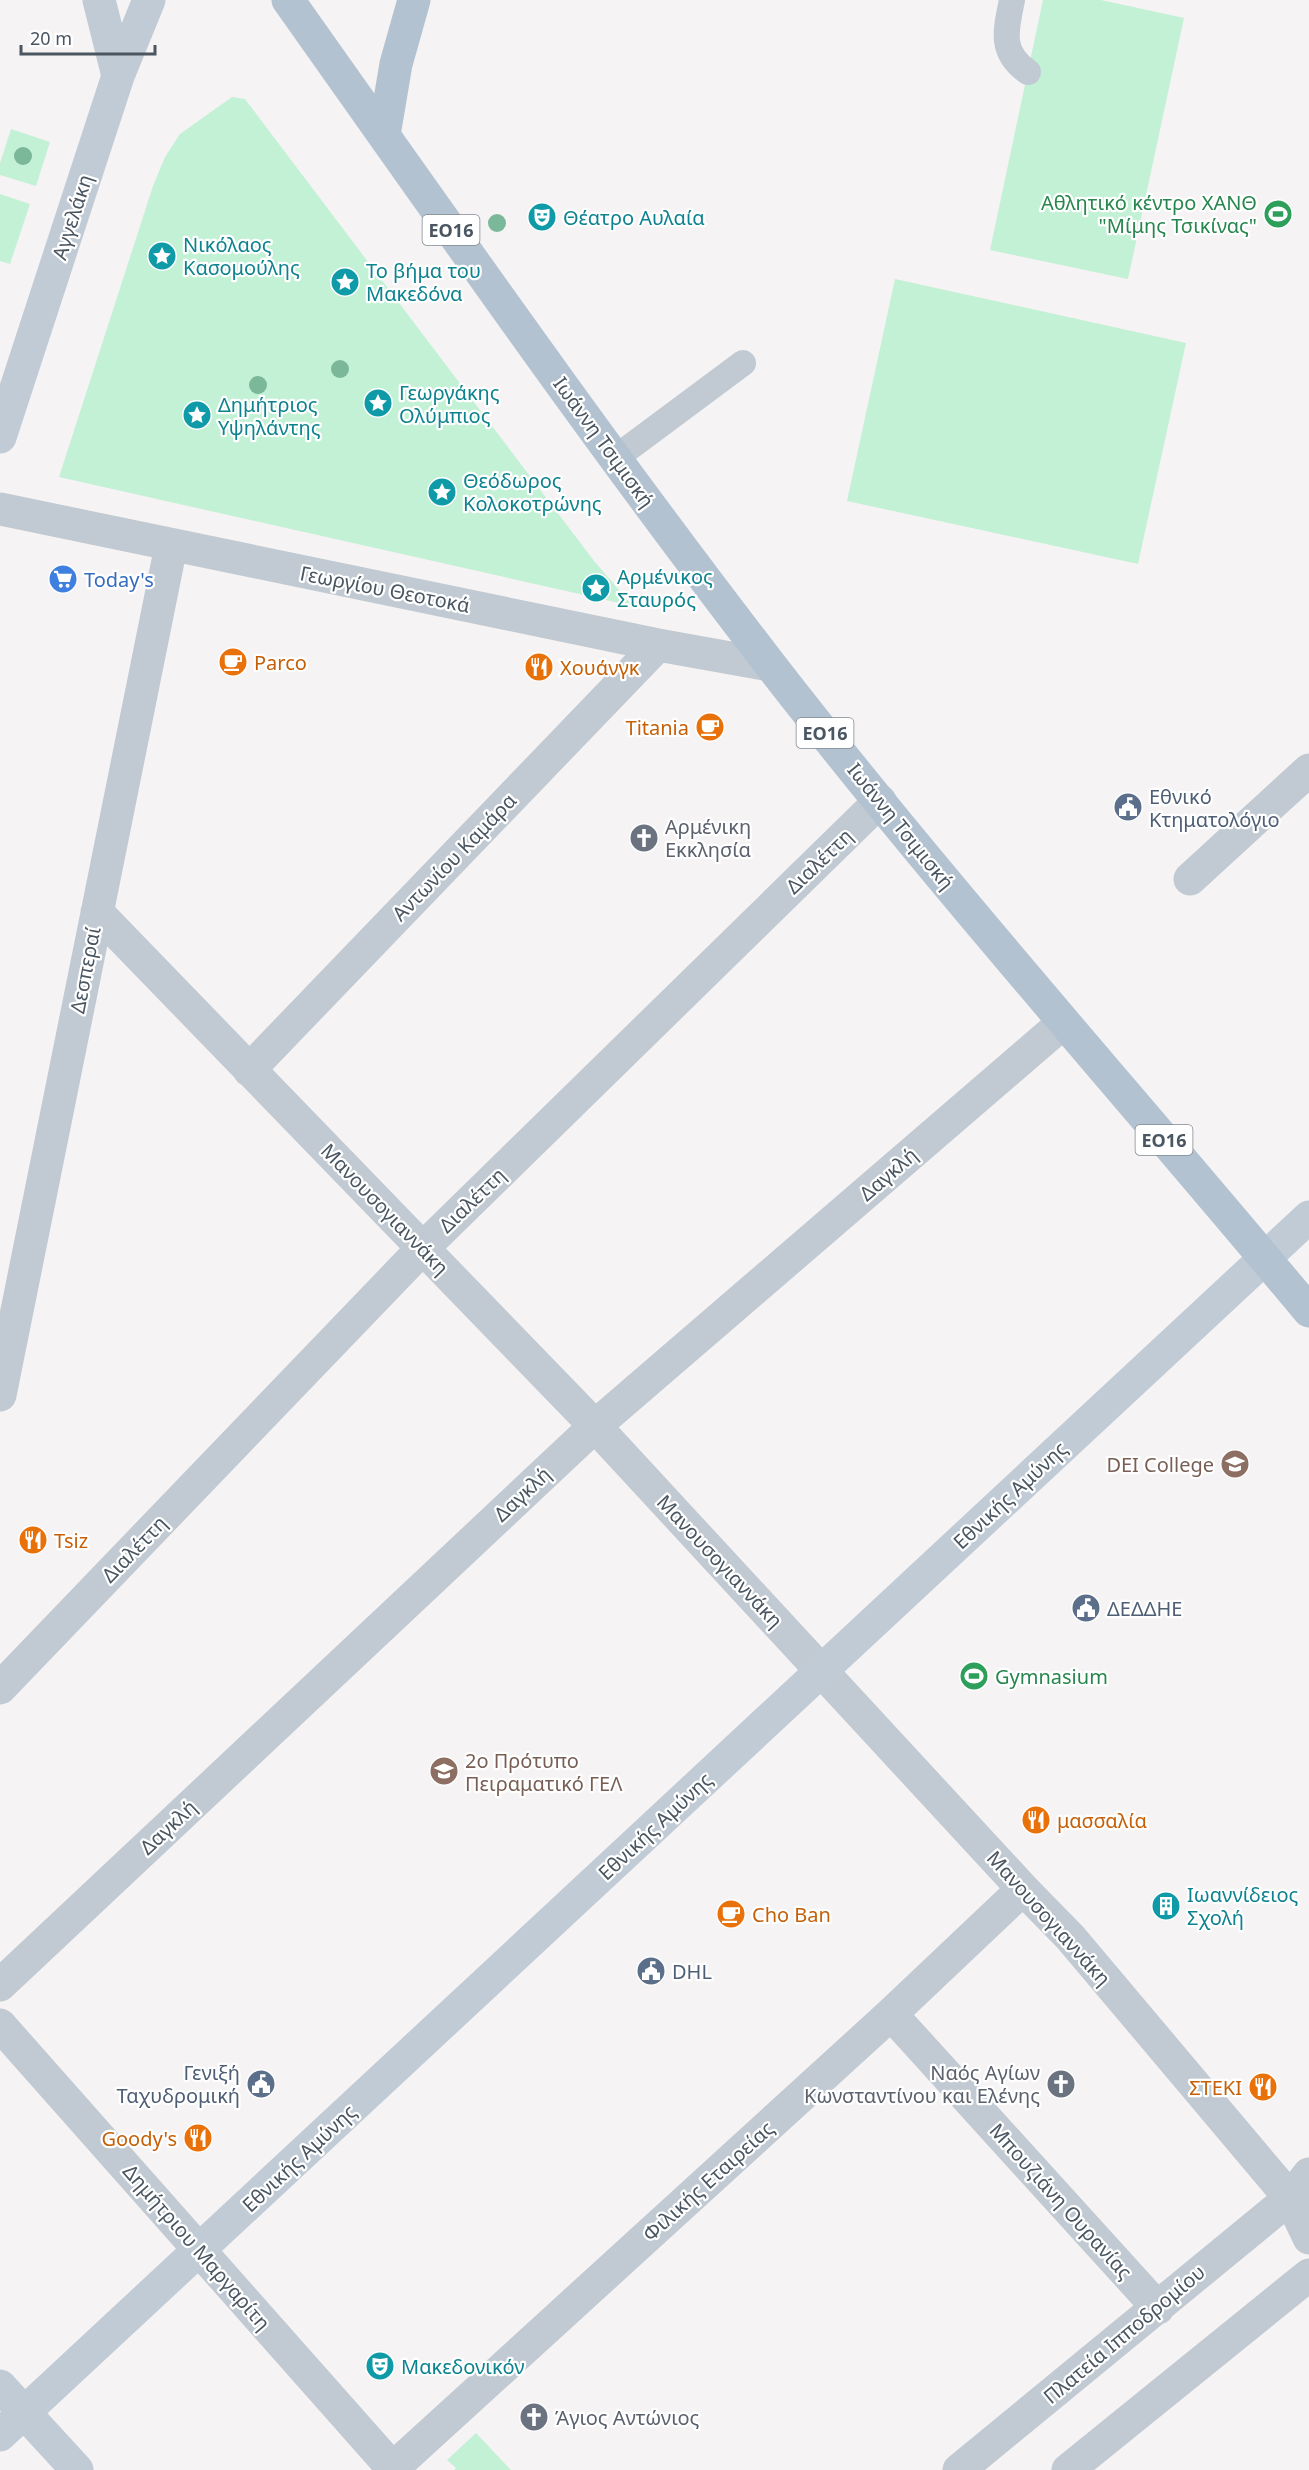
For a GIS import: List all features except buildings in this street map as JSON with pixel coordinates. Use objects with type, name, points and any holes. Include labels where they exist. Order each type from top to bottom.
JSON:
[{"type":"main road","points":[[99,0],[118,76]]},
{"type":"main road","name":"Αγγελάκη","points":[[0,437],[118,76],[149,0]]},
{"type":"main road","name":"Ιωάννη Τσιμισκή","points":[[288,0],[614,459],[770,665],[1063,1023],[1309,1311]]},
{"type":"main road","points":[[384,135],[396,64],[414,0]]},
{"type":"main road","name":"Εθνικής Αμύνης","points":[[0,2435],[1309,1217]]},
{"type":"main road","points":[[0,2386],[77,2470]]},
{"type":"street","name":"Γεωργίου Θεοτοκά","points":[[0,509],[658,645],[770,665]]},
{"type":"street","name":"Δεσπεραί","points":[[0,1395],[9,1300],[97,912],[171,546]]},
{"type":"street","name":"Αντωνίου Καμάρα","points":[[249,1070],[658,645]]},
{"type":"street","points":[[1190,879],[1309,770]]},
{"type":"street","name":"Διαλέττη","points":[[0,1688],[423,1248],[880,801]]},
{"type":"street","name":"Μανουσογιαννάκη","points":[[97,912],[595,1426],[1299,2186],[1309,2238]]},
{"type":"street","name":"Δαγκλή","points":[[0,1985],[595,1426],[1063,1023]]},
{"type":"street","name":"Φιλικής Εταιρείας","points":[[393,2470],[891,2014],[1023,1889]]},
{"type":"street","name":"Μπουζιάνη Ουρανίας","points":[[891,2014],[1158,2308]]},
{"type":"street","name":"Δημήτριου Μαργαρίτη","points":[[0,2025],[393,2470]]},
{"type":"street","name":"Πλατεία Ιπποδρομίου","points":[[958,2470],[1158,2308],[1299,2186]]},
{"type":"street","points":[[1068,2470],[1309,2275]]},
{"type":"lane","points":[[1012,0],[1005,32],[1007,46],[1012,57],[1028,72]]},
{"type":"lane","points":[[614,459],[743,363]]},
{"type":"green space","points":[[1043,0],[1101,0],[1184,18],[1128,279],[990,250]]},
{"type":"green space","points":[[232,97],[245,99],[594,561],[633,606],[59,477],[153,186],[165,157],[180,134]]},
{"type":"green space","points":[[11,129],[50,142],[36,186],[0,175],[0,163]]},
{"type":"green space","points":[[0,194],[30,204],[10,264],[0,261]]},
{"type":"green space","points":[[895,279],[1186,343],[1138,564],[847,501]]},
{"type":"green space","points":[[476,2433],[511,2470],[454,2470],[456,2468],[447,2460]]},
{"type":"place","name":"Αθλητικό κέντρο ΧΑΝΘ \"Μίμης Τσικίνας\"","points":[[1278,214]]},
{"type":"place","name":"Θέατρο Αυλαία","points":[[542,217]]},
{"type":"place","name":"Νικόλαος Κασομούλης","points":[[162,256]]},
{"type":"place","name":"Το βήμα του Μακεδόνα","points":[[345,282]]},
{"type":"place","name":"Γεωργάκης Ολύμπιος","points":[[378,403]]},
{"type":"place","name":"Δημήτριος Υψηλάντης","points":[[197,415]]},
{"type":"place","name":"Θεόδωρος Κολοκοτρώνης","points":[[442,492]]},
{"type":"place","name":"Today's","points":[[63,579]]},
{"type":"place","name":"Αρμένικος Σταυρός","points":[[596,588]]},
{"type":"place","name":"Parco","points":[[233,662]]},
{"type":"place","name":"Χουάνγκ","points":[[539,667]]},
{"type":"place","name":"Titania","points":[[710,727]]},
{"type":"place","name":"Εθνικό Κτηματολόγιο","points":[[1128,807]]},
{"type":"place","name":"Αρμένικη Εκκλησία","points":[[644,838]]},
{"type":"place","name":"DEI College","points":[[1235,1464]]},
{"type":"place","name":"Tsiz","points":[[33,1540]]},
{"type":"place","name":"ΔΕΔΔΗΕ","points":[[1086,1608]]},
{"type":"place","name":"Gymnasium","points":[[974,1676]]},
{"type":"place","name":"2ο Πρότυπο Πειραματικό ΓΕΛ","points":[[444,1771]]},
{"type":"place","name":"μασσαλία","points":[[1036,1820]]},
{"type":"place","name":"Ιωαννίδειος Σχολή","points":[[1166,1906]]},
{"type":"place","name":"Cho Ban","points":[[731,1914]]},
{"type":"place","name":"DHL","points":[[651,1971]]},
{"type":"place","name":"Γενιξή Ταχυδρομική","points":[[261,2084]]},
{"type":"place","name":"Ναός Αγίων Κωνσταντίνου και Ελένης","points":[[1061,2084]]},
{"type":"place","name":"ΣΤΕΚΙ","points":[[1263,2087]]},
{"type":"place","name":"Goody's","points":[[198,2138]]},
{"type":"place","name":"Μακεδονικόν","points":[[380,2366]]},
{"type":"place","name":"Άγιος Αντώνιος","points":[[534,2417]]}]
